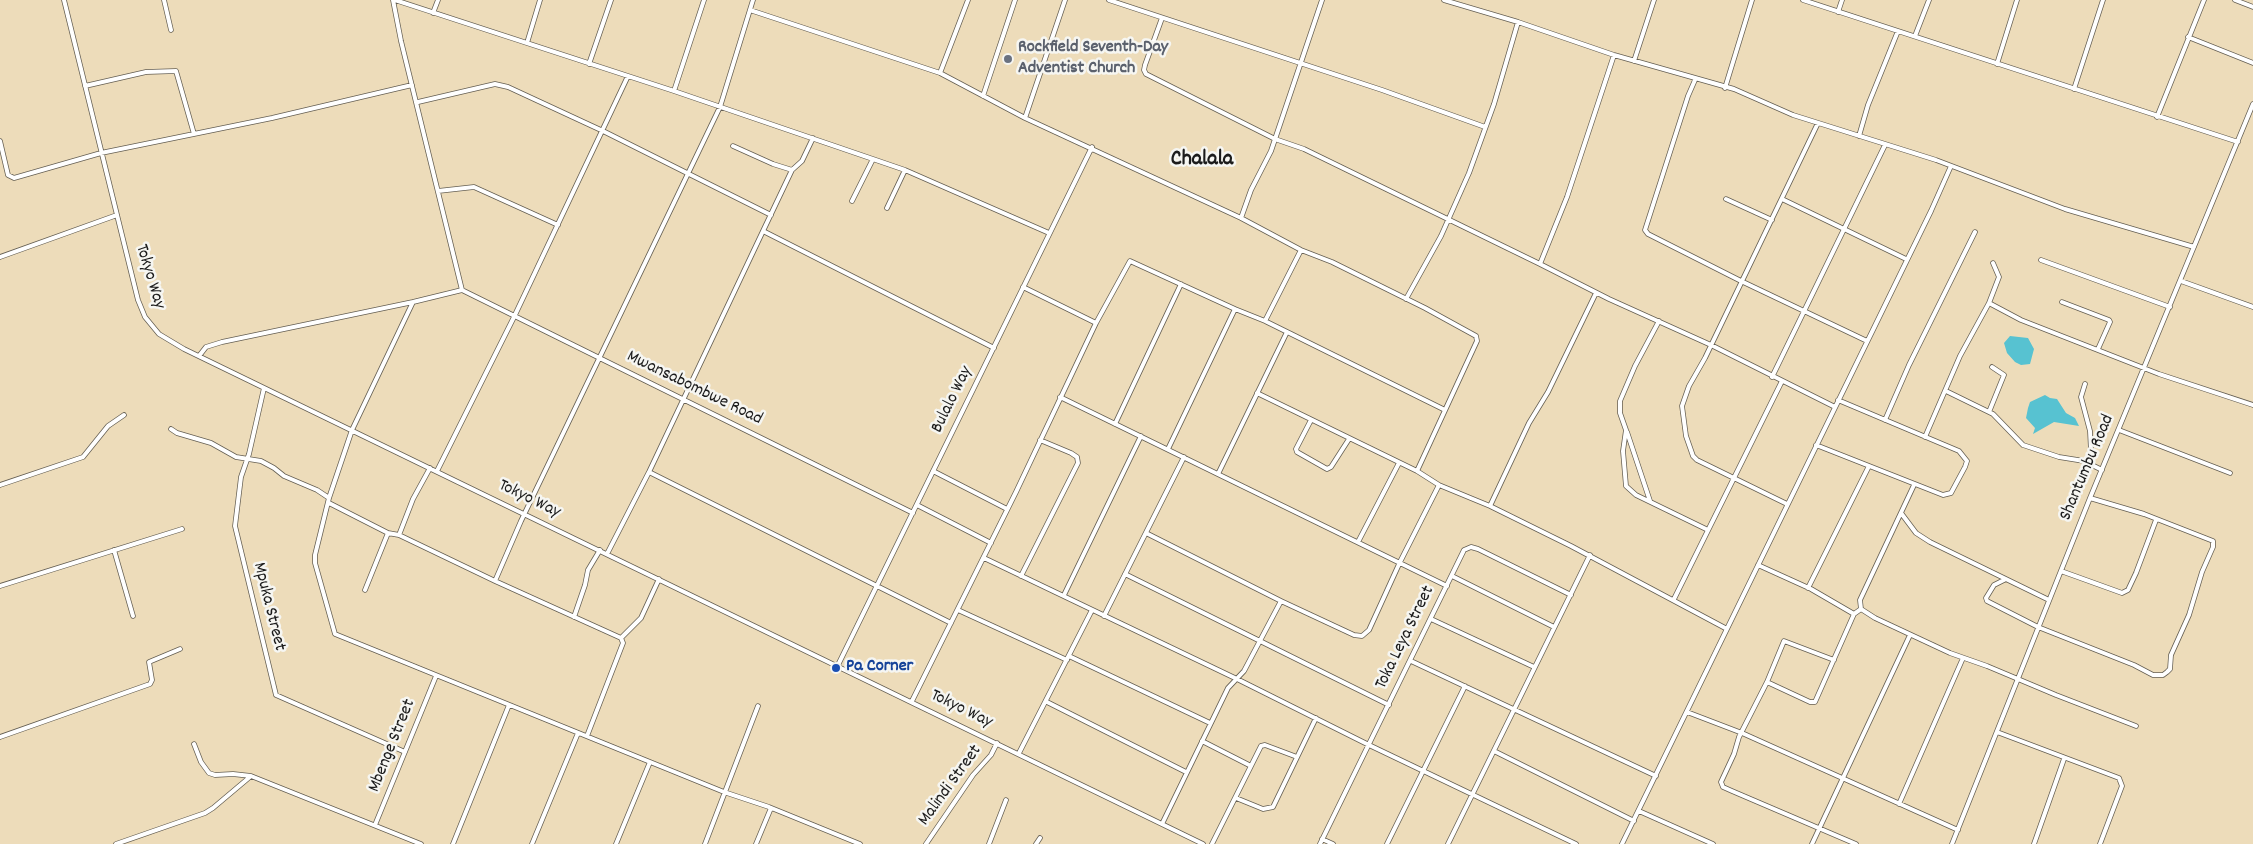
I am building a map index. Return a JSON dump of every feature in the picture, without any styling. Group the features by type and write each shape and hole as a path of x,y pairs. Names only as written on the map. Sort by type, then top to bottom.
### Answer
{"street":[{"name":"Tokyo Way","path":"64,0 138,300 145,317 159,334 264,388 838,665 1203,844"},
{"path":"164,0 171,30"},
{"path":"394,0 674,91 905,170 1049,233"},
{"path":"199,356 206,347 222,342 462,290 418,102 412,84 394,0"},
{"path":"433,13 438,0"},
{"path":"527,43 540,0"},
{"path":"589,64 611,0"},
{"path":"674,91 704,0"},
{"path":"495,582 525,514 720,107 753,0"},
{"path":"940,73 968,0"},
{"path":"983,96 1015,0"},
{"path":"1025,118 1065,0"},
{"path":"1109,0 1382,90 1485,127"},
{"path":"1241,218 1275,138 1322,0"},
{"path":"1444,0 1518,22 1614,55 1734,90 1769,106 1951,166 2065,208 2194,247"},
{"path":"1634,61 1654,0"},
{"path":"1725,88 1752,0"},
{"path":"1803,0 2238,142"},
{"path":"1838,12 1842,0"},
{"path":"1915,36 1930,0"},
{"path":"1997,64 2017,0"},
{"path":"2074,89 2102,0"},
{"path":"2157,117 2204,0"},
{"path":"2235,0 2253,7"},
{"path":"750,10 940,73 1025,118 1092,147 1219,210 1241,218 1300,250 1332,262 1406,299 1477,338 1417,471"},
{"path":"1162,18 1145,65 1144,70 1146,74 1596,292 1711,345 1834,407"},
{"path":"1406,299 1448,220 1469,173 1518,22"},
{"path":"1859,136 1868,105 1898,31"},
{"path":"2188,37 2253,63"},
{"path":"1540,264 1567,197 1614,55"},
{"path":"85,86 146,72 176,70 194,134"},
{"path":"437,471 514,317 628,76"},
{"path":"1695,80 1672,143 1663,178 1652,202 1645,230 1648,234 1741,281 1867,341"},
{"path":"0,141 8,175 14,178 101,152 194,134 412,84"},
{"path":"418,102 498,84 603,131 771,215"},
{"name":"Shantumbu Road","path":"1952,844 2090,498 2253,104"},
{"path":"1787,504 1697,460 1693,456 1686,436 1682,411 1684,397 1818,123"},
{"path":"607,554 649,472 792,170 802,161 813,138"},
{"path":"1772,376 1885,145"},
{"path":"733,146 773,164 792,170"},
{"name":"Bulalo Way","path":"838,665 1092,147"},
{"path":"852,201 873,159"},
{"path":"1622,844 1951,166"},
{"path":"887,208 905,170"},
{"path":"438,191 474,187 558,225"},
{"path":"1726,199 1772,220"},
{"path":"1782,199 1906,259"},
{"path":"0,257 117,215"},
{"path":"763,231 994,348"},
{"path":"1885,420 1909,365 1975,232"},
{"path":"1265,321 1300,250"},
{"path":"2041,260 2170,307"},
{"path":"912,702 984,558 1096,323 1130,261 1265,321 1445,410"},
{"path":"1925,437 1960,356 1989,303 1999,277 1993,263"},
{"path":"2181,281 2253,307"},
{"path":"1115,424 1181,284"},
{"path":"1023,287 1096,323"},
{"name":"Mwansabombwe Road","path":"462,290 913,513"},
{"path":"1490,506 1529,423 1548,392 1596,292"},
{"path":"413,302 352,430 329,500 315,559 335,634 724,792 771,808 860,844"},
{"path":"2062,302 2109,320 2110,322 2098,350"},
{"path":"1989,303 2021,320 2098,350 2253,405"},
{"path":"1168,449 1235,309"},
{"path":"1650,501 1620,413 1620,401 1635,366 1659,321"},
{"path":"1218,474 1287,332"},
{"path":"1989,412 2004,375 1992,367"},
{"path":"1674,599 1782,381"},
{"path":"2086,384 2081,397 2090,431 2091,451 2088,462"},
{"name":"Mpuka Street","path":"264,388 238,489 235,532 276,695 405,752"},
{"path":"1946,391 1989,412 2022,445 2058,457 2088,462 2102,470"},
{"path":"1257,393 1417,471 1439,485 1490,506 1590,555 1727,629"},
{"path":"1060,397 1447,586"},
{"path":"1816,445 1914,486 1938,494 1948,495 1954,488 1967,461 1958,451 1838,400"},
{"path":"0,485 82,457 108,426 124,415"},
{"path":"1311,420 1296,449 1297,452 1326,470 1332,467 1349,438"},
{"path":"1625,427 1623,451 1627,488 1636,495 1708,530"},
{"path":"171,429 177,433 211,443 232,456 261,462 274,468 284,476 317,490 329,500 388,533 399,535 495,582 621,638 624,643 587,736"},
{"path":"2119,430 2230,473"},
{"path":"1064,595 1141,436"},
{"path":"1021,576 1078,463 1077,457 1071,453 1040,440"},
{"path":"1104,616 1184,457"},
{"path":"1358,542 1399,463"},
{"path":"1808,588 1869,466"},
{"path":"399,535 413,500 430,468"},
{"path":"933,471 1007,509"},
{"path":"649,472 951,623"},
{"path":"1146,532 1281,601 1354,635 1362,636 1369,630 1400,562 1439,485"},
{"path":"1861,609 1860,600 1914,486"},
{"path":"2006,579 1994,585 1986,598 1987,601 2038,627 2134,665 2153,675 2163,676 2170,669 2171,655 2189,615 2213,544 2210,540 2090,498"},
{"path":"917,506 991,543"},
{"path":"1901,512 1916,533 1930,542 2050,600"},
{"path":"2061,570 2122,594 2128,590 2156,520"},
{"path":"0,586 182,529"},
{"path":"365,590 388,533"},
{"name":"Toka Leya Street","path":"1320,844 1464,550 1472,547 1571,595"},
{"path":"114,550 133,616"},
{"path":"574,617 588,570 600,550"},
{"path":"1450,843 1590,555"},
{"path":"984,558 1237,679 1566,842 1576,844"},
{"path":"1758,565 1808,588 1854,614"},
{"path":"1125,574 1389,705"},
{"path":"1452,576 1554,627"},
{"path":"621,638 641,618 659,579"},
{"path":"1162,824 1230,685 1244,671 1281,601"},
{"path":"1767,682 1810,702 1815,702 1854,614 1861,609"},
{"path":"1861,609 1910,635 1963,658 2136,726"},
{"path":"958,610 1210,723"},
{"path":"1019,753 1047,702 1092,610"},
{"path":"1431,619 1534,667"},
{"path":"1812,844 1844,780 1910,635"},
{"path":"1834,660 1784,641 1767,682 1739,737 1721,784 1732,792 1856,844"},
{"path":"0,737 150,684 152,680 149,662 180,649"},
{"path":"1899,804 1963,658"},
{"path":"1411,661 1656,776"},
{"name":"Mbenge Street","path":"375,825 436,676"},
{"path":"1387,844 1465,686"},
{"path":"1047,702 1186,772"},
{"path":"453,844 508,705"},
{"path":"705,844 758,706"},
{"path":"1687,712 1742,733 1958,830"},
{"path":"1236,798 1263,809 1271,809 1316,718"},
{"path":"1997,732 2121,780 2122,786 2100,844"},
{"path":"532,844 578,733"},
{"path":"1202,742 1251,766"},
{"name":"Malindi Street","path":"926,844 973,775 991,755 997,743"},
{"path":"194,744 201,762 209,773 215,775 251,776 422,844"},
{"path":"1212,844 1262,745 1297,757"},
{"path":"1494,751 1634,820"},
{"path":"2034,844 2064,759"},
{"path":"616,844 650,762"},
{"path":"116,844 205,813 251,776"},
{"path":"988,844 1006,800"},
{"path":"756,844 771,808"},
{"path":"1639,810 1713,844"},
{"path":"1036,844 1040,838"},
{"path":"1322,839 1333,844"}],"water":[{"path":"2010,336 2028,338 2034,349 2030,364 2021,365 2015,362 2007,353 2004,343"},
{"path":"2045,395 2057,399 2066,413 2075,418 2079,426 2054,422 2033,434 2035,428 2026,418 2028,408 2030,402"}],"place":[{"name":"Rockfield Seventh-Day Adventist Church","path":"1008,59"},
{"name":"Pa Corner","path":"836,668"}],"district":[{"name":"Chalala","path":"1202,161"}]}
